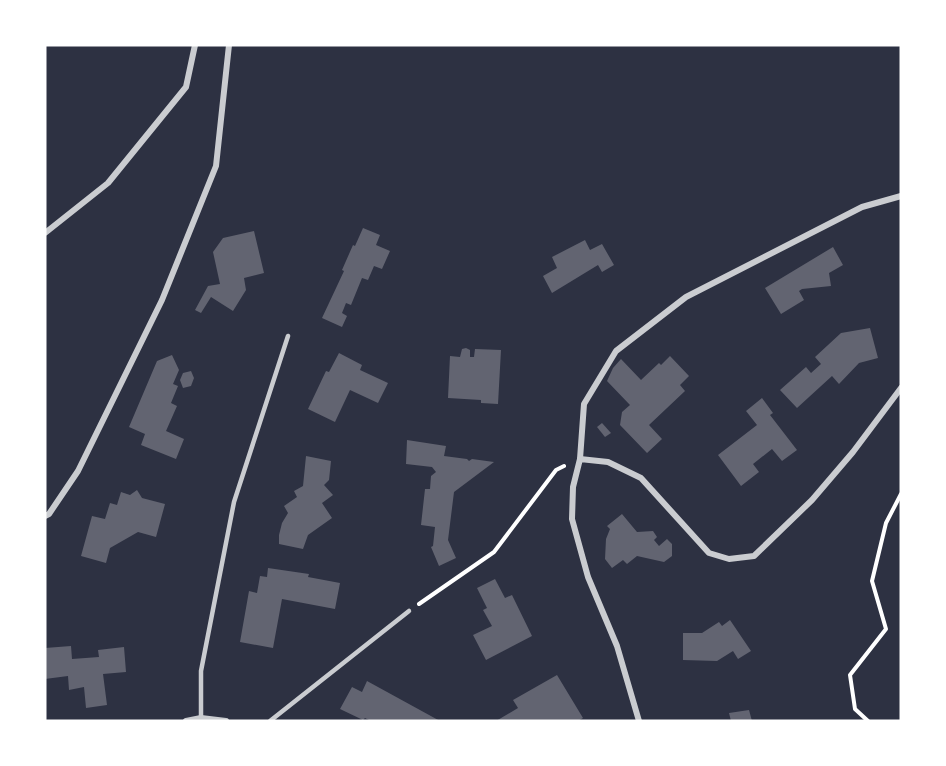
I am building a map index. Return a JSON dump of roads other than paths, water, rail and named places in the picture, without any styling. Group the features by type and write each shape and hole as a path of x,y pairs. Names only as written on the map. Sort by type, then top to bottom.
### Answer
{"street":[{"path":"45,232 108,183 186,87 195,45"},
{"path":"45,516 49,514 78,471 162,300 216,166 229,45"},
{"path":"639,721 617,646 588,577 572,519 573,487 580,459 585,404 616,351 686,297 862,207 901,196"},
{"path":"580,459 608,462 641,478 709,553 729,559 754,556 812,500 853,452 901,388"},
{"path":"186,721 201,718 226,721"}],"lane":[{"path":"201,718 201,671 234,502 288,336"},
{"path":"270,721 409,611"}]}
